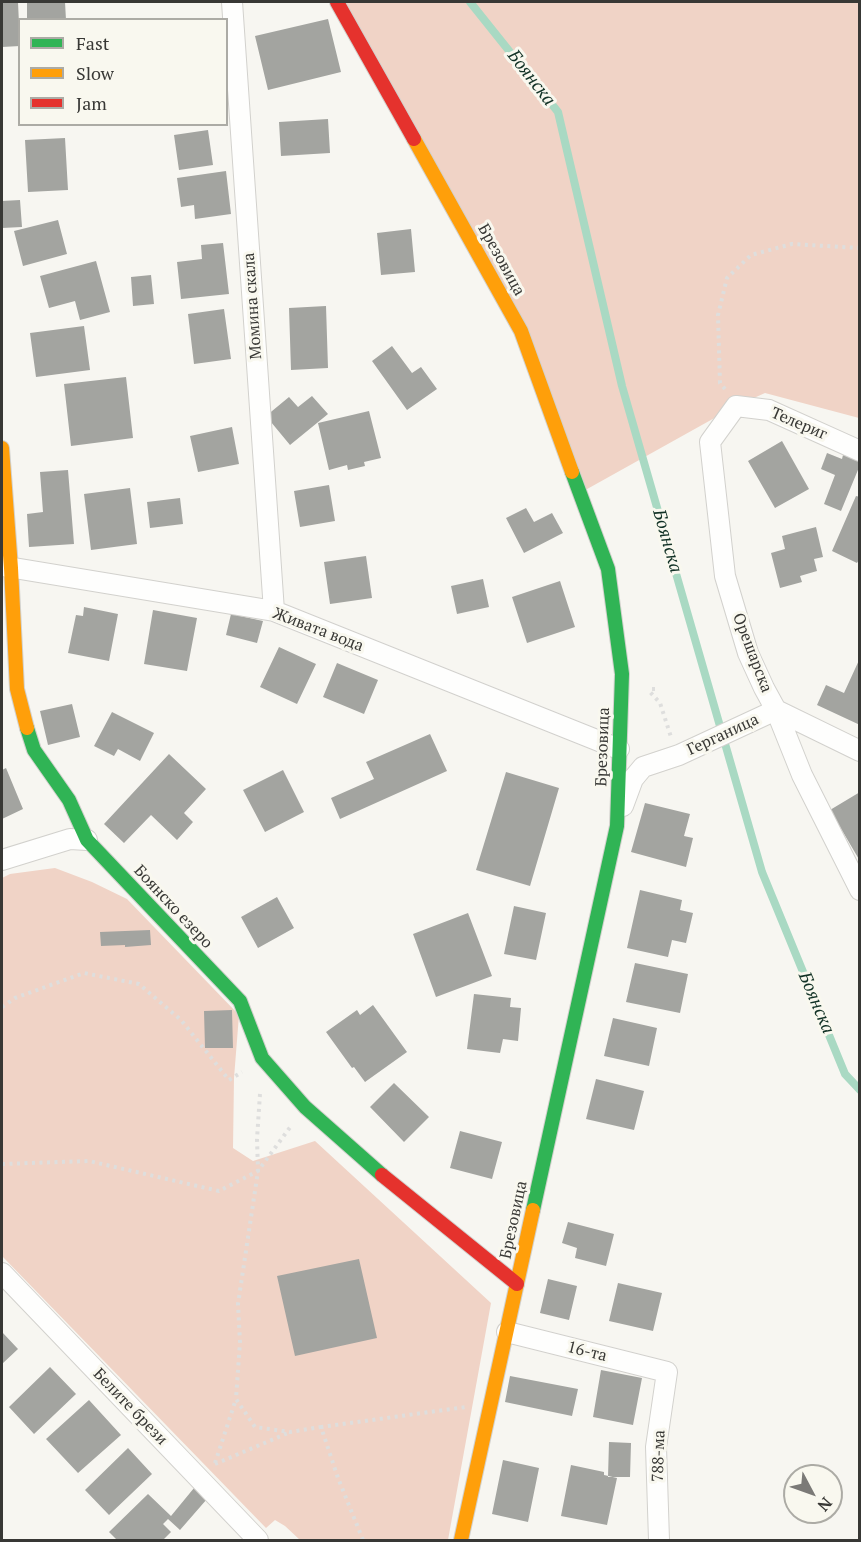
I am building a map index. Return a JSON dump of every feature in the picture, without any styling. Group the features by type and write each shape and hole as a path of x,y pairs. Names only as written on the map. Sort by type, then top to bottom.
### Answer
{"street":[{"name":"Момина скала","path":"232,2 274,611"},
{"name":"Брезовица","path":"337,2 521,331 608,569 622,674 617,826 461,1540"},
{"name":"Телериг","path":"736,406 769,410 860,451"},
{"name":"Орешарска","path":"736,406 710,442 725,576 748,653 776,710 802,775 860,890"},
{"name":"Боянско езеро","path":"2,448 6,567 17,689 24,721 34,750 69,800 87,840 240,1001 262,1058 305,1107 398,1189 517,1284"},
{"name":"Живата вода","path":"6,567 274,611 619,749"},
{"name":"Герганица","path":"617,826 626,794 643,767 678,755 776,710 860,751"},
{"path":"2,860 70,839 87,840"},
{"name":"Белите брези","path":"2,1273 258,1540"},
{"name":"16-та","path":"507,1332 667,1372"},
{"name":"788-ма","path":"659,1540 656,1448 667,1372"}],"path":[{"path":"736,406 720,383 718,315 727,278 751,255 792,244 860,248"},
{"path":"655,689 650,692 660,703 678,755"},
{"path":"2,1007 15,998 84,973 139,984 181,1020 229,1080 262,1058"},
{"path":"262,1058 257,1139 258,1171 238,1304 240,1342 236,1399 214,1464 290,1432 467,1407"},
{"path":"2,1164 89,1161 219,1191 258,1171 305,1107"},
{"path":"236,1399 255,1427 290,1432"},
{"path":"321,1427 338,1478 363,1540"}],"shaded area":[{"path":"337,2 859,2 859,418 765,393 736,406 580,493 521,331"},
{"path":"55,868 127,899 239,1015 234,1078 233,1148 253,1161 315,1141 491,1303 448,1540 300,1540 275,1520 266,1528 2,1256 2,878 10,874"}],"building":[{"path":"2,2 18,2 18,46 2,47"},
{"path":"27,2 65,2 66,18 27,18"},
{"path":"328,19 341,72 268,90 255,36"},
{"path":"328,119 330,153 281,156 279,122"},
{"path":"208,130 213,165 179,170 174,135"},
{"path":"65,138 68,190 28,192 25,140"},
{"path":"226,171 231,214 195,219 194,205 181,207 177,178"},
{"path":"20,200 22,227 2,228 2,201"},
{"path":"58,220 67,254 23,266 14,231"},
{"path":"411,229 415,272 381,275 377,233"},
{"path":"223,243 229,294 181,299 177,262 202,259 201,245"},
{"path":"96,261 110,312 80,320 75,301 49,308 40,276"},
{"path":"151,275 154,304 133,306 131,277"},
{"path":"326,306 328,368 291,370 289,308"},
{"path":"224,309 231,359 194,364 188,314"},
{"path":"84,326 90,370 36,377 30,333"},
{"path":"392,346 412,373 421,367 437,389 407,410 372,361"},
{"path":"126,377 133,438 71,446 64,384"},
{"path":"312,396 328,414 290,445 266,416 289,397 298,407"},
{"path":"369,411 381,458 364,462 365,466 348,470 347,465 329,470 318,423"},
{"path":"232,427 239,464 198,472 190,436"},
{"path":"782,441 809,489 775,508 748,461"},
{"path":"827,453 842,459 843,455 860,461 841,511 824,504 835,475 821,469"},
{"path":"68,470 74,544 29,547 27,514 43,512 40,472"},
{"path":"329,485 335,521 300,527 294,491"},
{"path":"130,488 137,544 91,550 84,494"},
{"path":"856,496 860,497 860,558 857,563 832,551"},
{"path":"180,498 183,524 150,528 147,502"},
{"path":"526,508 534,522 552,513 563,533 524,553 506,518"},
{"path":"816,527 823,557 814,559 817,571 800,576 802,582 780,588 771,553 785,549 782,536"},
{"path":"366,556 372,598 330,604 324,562"},
{"path":"483,579 489,607 457,614 451,586"},
{"path":"560,581 575,627 527,643 512,597"},
{"path":"84,607 118,614 109,661 68,653 76,615 83,616"},
{"path":"153,610 197,618 187,671 144,664"},
{"path":"231,614 263,621 257,643 226,635"},
{"path":"279,647 316,664 297,704 260,687"},
{"path":"860,658 860,725 817,705 826,685 844,693"},
{"path":"337,663 378,680 364,714 323,697"},
{"path":"72,704 80,737 48,745 40,711"},
{"path":"112,712 154,733 140,761 118,749 114,756 94,746"},
{"path":"430,734 447,771 340,819 331,798 374,779 366,762"},
{"path":"169,754 206,789 184,813 193,822 177,840 151,815 124,843 104,824"},
{"path":"6,768 23,809 2,819 2,770"},
{"path":"283,770 304,812 265,832 243,790"},
{"path":"506,772 559,788 530,886 476,870"},
{"path":"860,792 860,861 830,810"},
{"path":"645,803 690,814 684,836 693,838 686,867 631,852"},
{"path":"640,890 682,900 680,910 693,913 686,943 672,940 668,957 627,948"},
{"path":"277,897 294,928 258,948 241,917"},
{"path":"514,906 546,913 536,960 504,954"},
{"path":"468,913 492,976 436,997 413,934"},
{"path":"150,930 151,945 101,946 100,932"},
{"path":"635,963 688,974 680,1013 626,1002"},
{"path":"474,994 511,998 510,1007 521,1008 518,1041 503,1039 500,1053 467,1049"},
{"path":"373,1005 407,1052 365,1082 326,1032 357,1010 360,1015"},
{"path":"232,1010 233,1048 205,1048 204,1011"},
{"path":"613,1018 657,1028 649,1066 604,1056"},
{"path":"596,1079 644,1091 634,1130 586,1119"},
{"path":"394,1083 429,1117 404,1142 370,1107"},
{"path":"460,1131 502,1142 492,1179 450,1168"},
{"path":"568,1222 614,1234 606,1266 575,1258 577,1248 562,1243"},
{"path":"359,1259 377,1338 295,1356 277,1276"},
{"path":"548,1279 577,1286 569,1320 540,1313"},
{"path":"618,1283 662,1293 653,1331 609,1321"},
{"path":"2,1332 18,1349 2,1364"},
{"path":"50,1367 76,1394 34,1434 9,1407"},
{"path":"601,1370 642,1378 633,1425 593,1417"},
{"path":"510,1376 578,1389 572,1416 505,1402"},
{"path":"89,1400 121,1435 78,1473 46,1439"},
{"path":"609,1442 631,1443 630,1477 608,1477"},
{"path":"128,1448 152,1474 109,1515 85,1490"},
{"path":"503,1460 539,1468 528,1522 492,1514"},
{"path":"571,1465 604,1472 604,1475 617,1478 607,1525 561,1516"},
{"path":"194,1488 207,1499 180,1530 168,1519 163,1524 171,1532 163,1540 117,1540 109,1532 148,1494 171,1516"}],"waterway":[{"name":"Боянска","path":"470,2 558,112 622,386 762,872 845,1074 860,1090"}],"traffic: fast":[{"path":"533,1210 617,826 622,674 608,569 572,472"},
{"path":"27,728 34,750 69,800 87,840 240,1001 262,1058 305,1107 382,1175"}],"traffic: slow":[{"path":"414,139 521,331 572,472"},
{"path":"2,448 17,689 27,728"},
{"path":"461,1540 533,1210"}],"traffic: jam":[{"path":"337,2 414,139"},
{"path":"382,1175 517,1284"}]}
